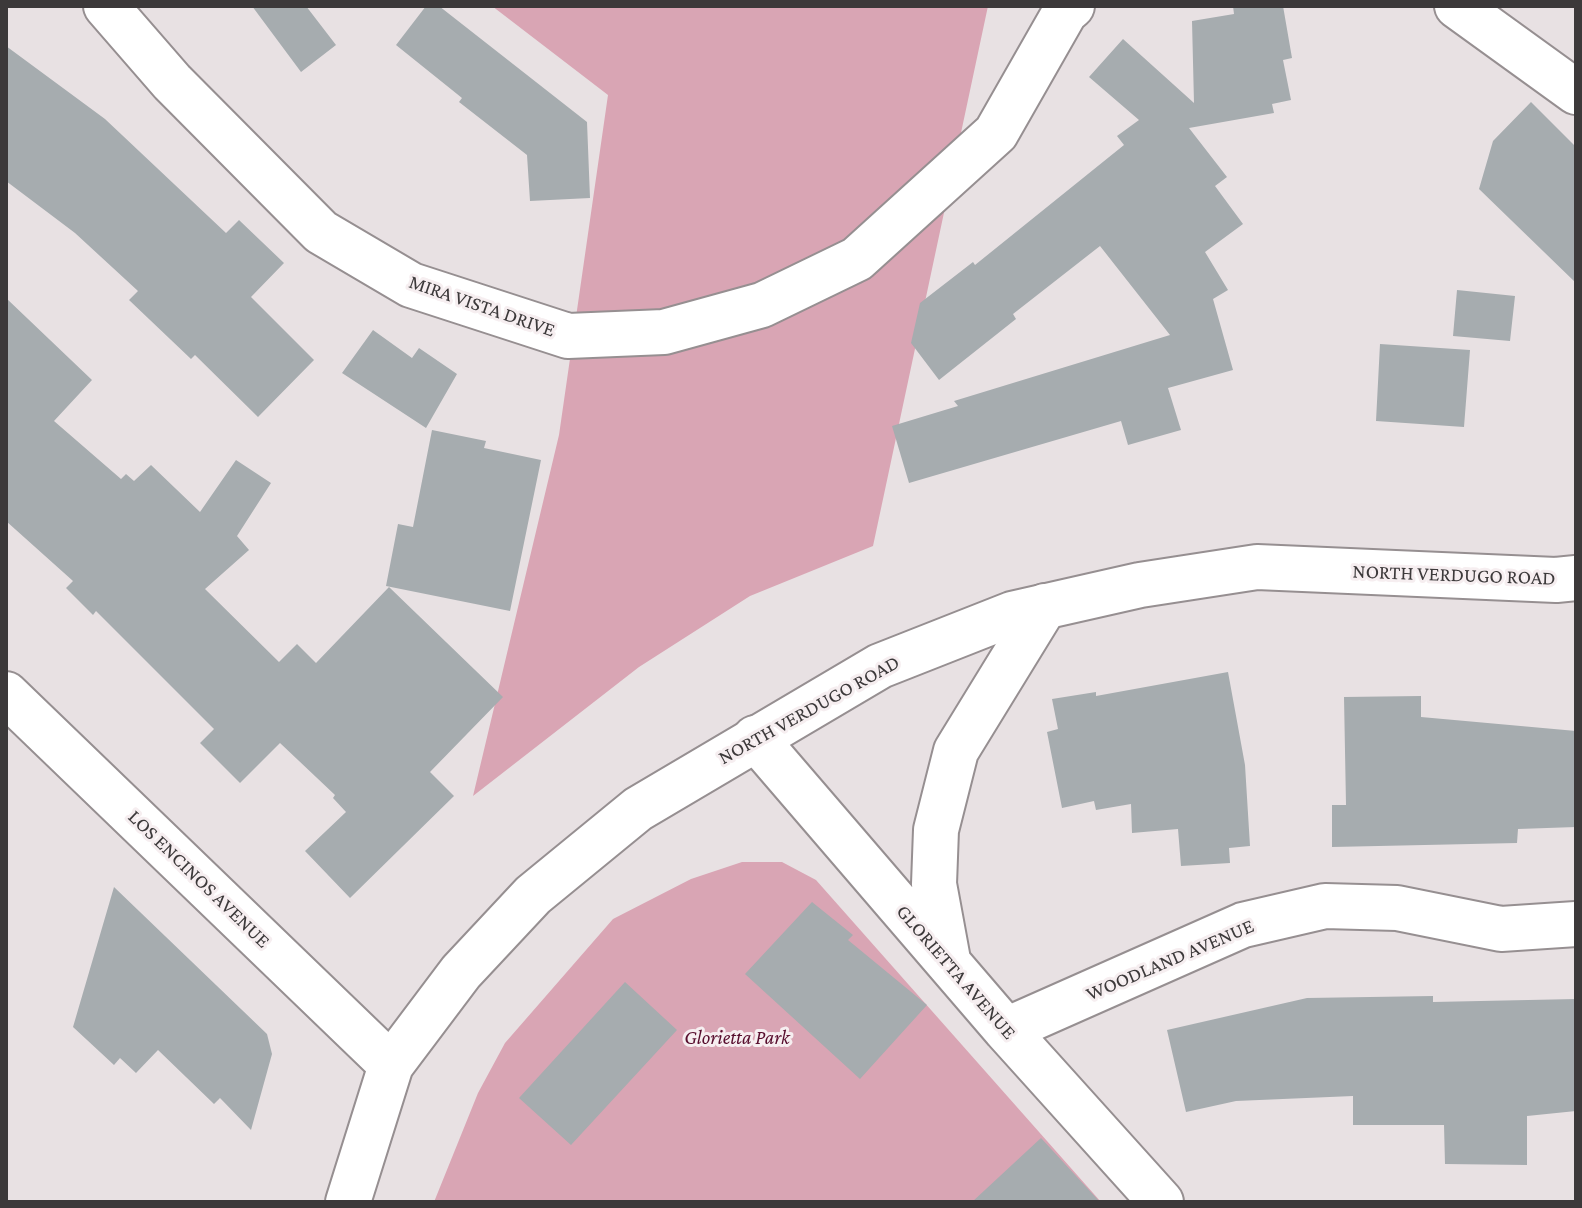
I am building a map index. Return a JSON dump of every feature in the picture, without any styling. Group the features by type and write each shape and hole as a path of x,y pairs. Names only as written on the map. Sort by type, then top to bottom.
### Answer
{"street":[{"name":"MIRA VISTA DRIVE","path":"106,6 172,82 321,232 411,285 568,336 664,332 762,305 857,259 996,133 1065,12 1072,6"},
{"path":"1457,6 1576,92"},
{"name":"NORTH VERDUGO ROAD","path":"348,1202 391,1065 461,972 533,895 638,809 880,666 1012,614 1140,585 1257,567 1556,580 1576,578"},
{"path":"948,960 934,884 936,830 956,751 1045,606"},
{"name":"LOS ENCINOS AVENUE","path":"6,694 391,1065"},
{"name":"GLORIETTA AVENUE","path":"755,738 1006,1030 1161,1202"},
{"name":"WOODLAND AVENUE","path":"1006,1030 1243,925 1325,906 1397,908 1501,929 1576,924"}],"green space":[{"path":"492,6 988,6 873,546 750,596 639,667 473,796 559,435 608,95"},
{"name":"Glorietta Park","path":"742,862 782,862 816,880 1101,1202 434,1202 478,1093 505,1043 613,919 691,879"}],"building":[{"path":"252,6 306,6 336,45 301,72"},
{"path":"426,6 439,6 587,122 590,198 530,201 527,155 459,102 462,98 396,45"},
{"path":"1233,6 1283,6 1292,58 1283,60 1291,100 1272,104 1274,113 1189,128 1227,177 1215,186 1243,224 1205,252 1228,290 1213,299 1233,370 1168,388 1181,430 1128,445 1121,421 909,483 892,426 958,406 954,401 1170,335 1100,246 1013,314 1016,319 939,380 911,343 920,303 973,262 975,265 1124,145 1117,136 1139,120 1089,77 1123,39 1194,103 1192,21 1234,14"},
{"path":"6,46 105,119 226,233 239,220 284,263 251,297 314,360 258,417 195,355 191,359 129,300 138,291 75,233 6,181"},
{"path":"1531,102 1576,147 1576,283 1479,189 1493,141"},
{"path":"1457,290 1515,296 1510,341 1453,336"},
{"path":"6,298 92,380 54,421 121,479 126,474 134,481 151,465 200,512 236,460 271,483 237,536 249,550 205,589 279,662 297,644 316,663 389,587 503,697 430,772 454,796 350,898 305,851 346,812 333,798 335,795 280,743 240,783 200,743 214,729 96,611 93,615 66,588 73,581 6,521"},
{"path":"373,330 412,358 419,348 457,374 426,428 342,373"},
{"path":"1380,344 1470,350 1464,427 1376,421"},
{"path":"432,430 486,441 484,448 541,460 510,611 386,586 398,524 413,527"},
{"path":"1228,672 1245,765 1250,846 1229,848 1230,863 1181,866 1178,829 1132,833 1131,804 1096,810 1094,801 1062,808 1047,732 1058,729 1052,699 1096,692 1096,696"},
{"path":"1421,696 1421,717 1576,731 1576,827 1518,829 1517,843 1332,847 1332,805 1346,805 1344,697"},
{"path":"114,887 267,1034 272,1054 251,1130 220,1098 214,1104 158,1050 136,1073 120,1058 114,1065 73,1027"},
{"path":"812,902 853,935 848,940 927,1005 860,1079 745,974"},
{"path":"625,982 677,1030 571,1145 519,1098"},
{"path":"1433,996 1433,1002 1576,999 1576,1111 1527,1116 1527,1165 1445,1164 1444,1125 1353,1125 1353,1096 1236,1101 1186,1112 1167,1030 1307,998"},
{"path":"1041,1138 1100,1202 972,1202"}]}
